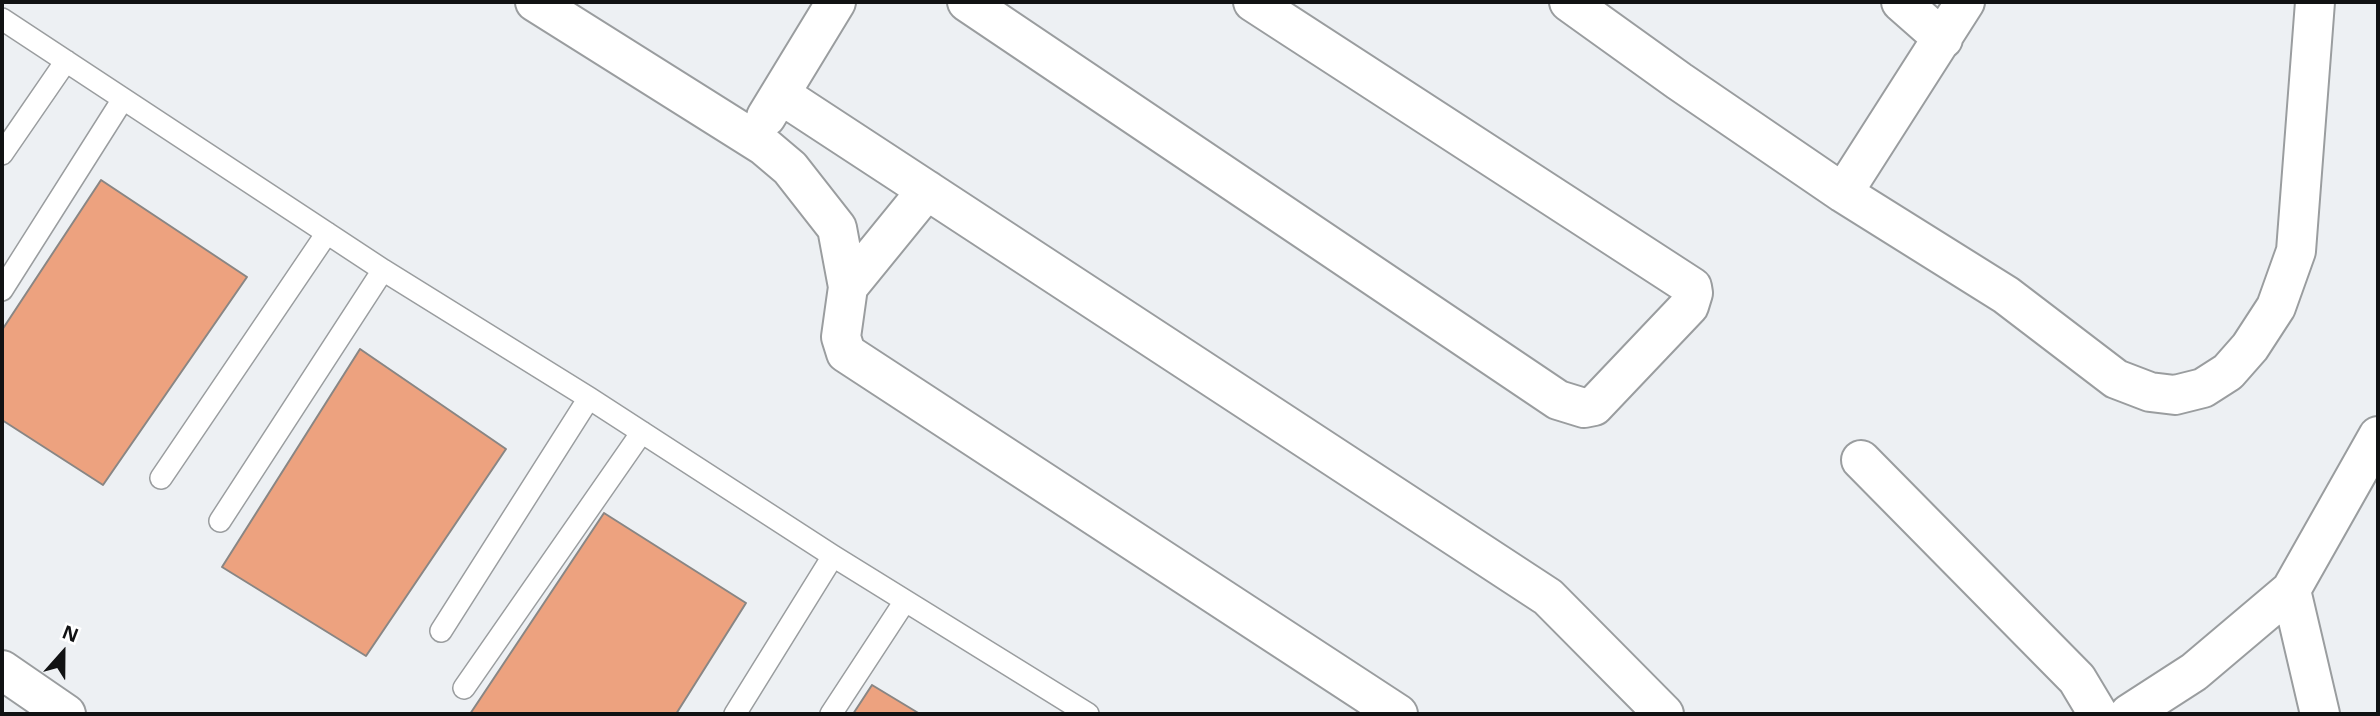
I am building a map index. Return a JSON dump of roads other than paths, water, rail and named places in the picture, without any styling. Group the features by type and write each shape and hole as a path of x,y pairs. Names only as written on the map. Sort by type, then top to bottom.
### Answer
{"street":[{"path":"535,2 752,139 790,168 836,228 848,287 841,337 846,353 1398,714"},
{"path":"752,139 836,2"},
{"path":"967,2 1558,400 1584,408 1594,406 1689,306 1692,287 1254,2"},
{"path":"1569,2 1843,193 2006,295 2116,379 2150,392 2175,395 2203,388 2228,372 2250,347 2276,307 2296,251 2315,2"},
{"path":"1900,2 1943,39"},
{"path":"1843,193 1965,2"},
{"path":"780,94 1548,597 1664,714"},
{"path":"848,287 927,190"},
{"path":"2129,714 2194,673 2291,590 2378,436"},
{"path":"1861,460 2077,679 2098,714"},
{"path":"2291,590 2320,714"},
{"path":"2,670 66,714"}],"lane":[{"path":"2,19 383,270 589,398 833,556 1088,714"},
{"path":"2,154 66,61"},
{"path":"2,290 123,99"},
{"path":"161,478 327,233"},
{"path":"220,521 383,270"},
{"path":"441,631 589,398"},
{"path":"464,688 642,432"},
{"path":"736,714 833,556"},
{"path":"831,714 905,601"}]}
